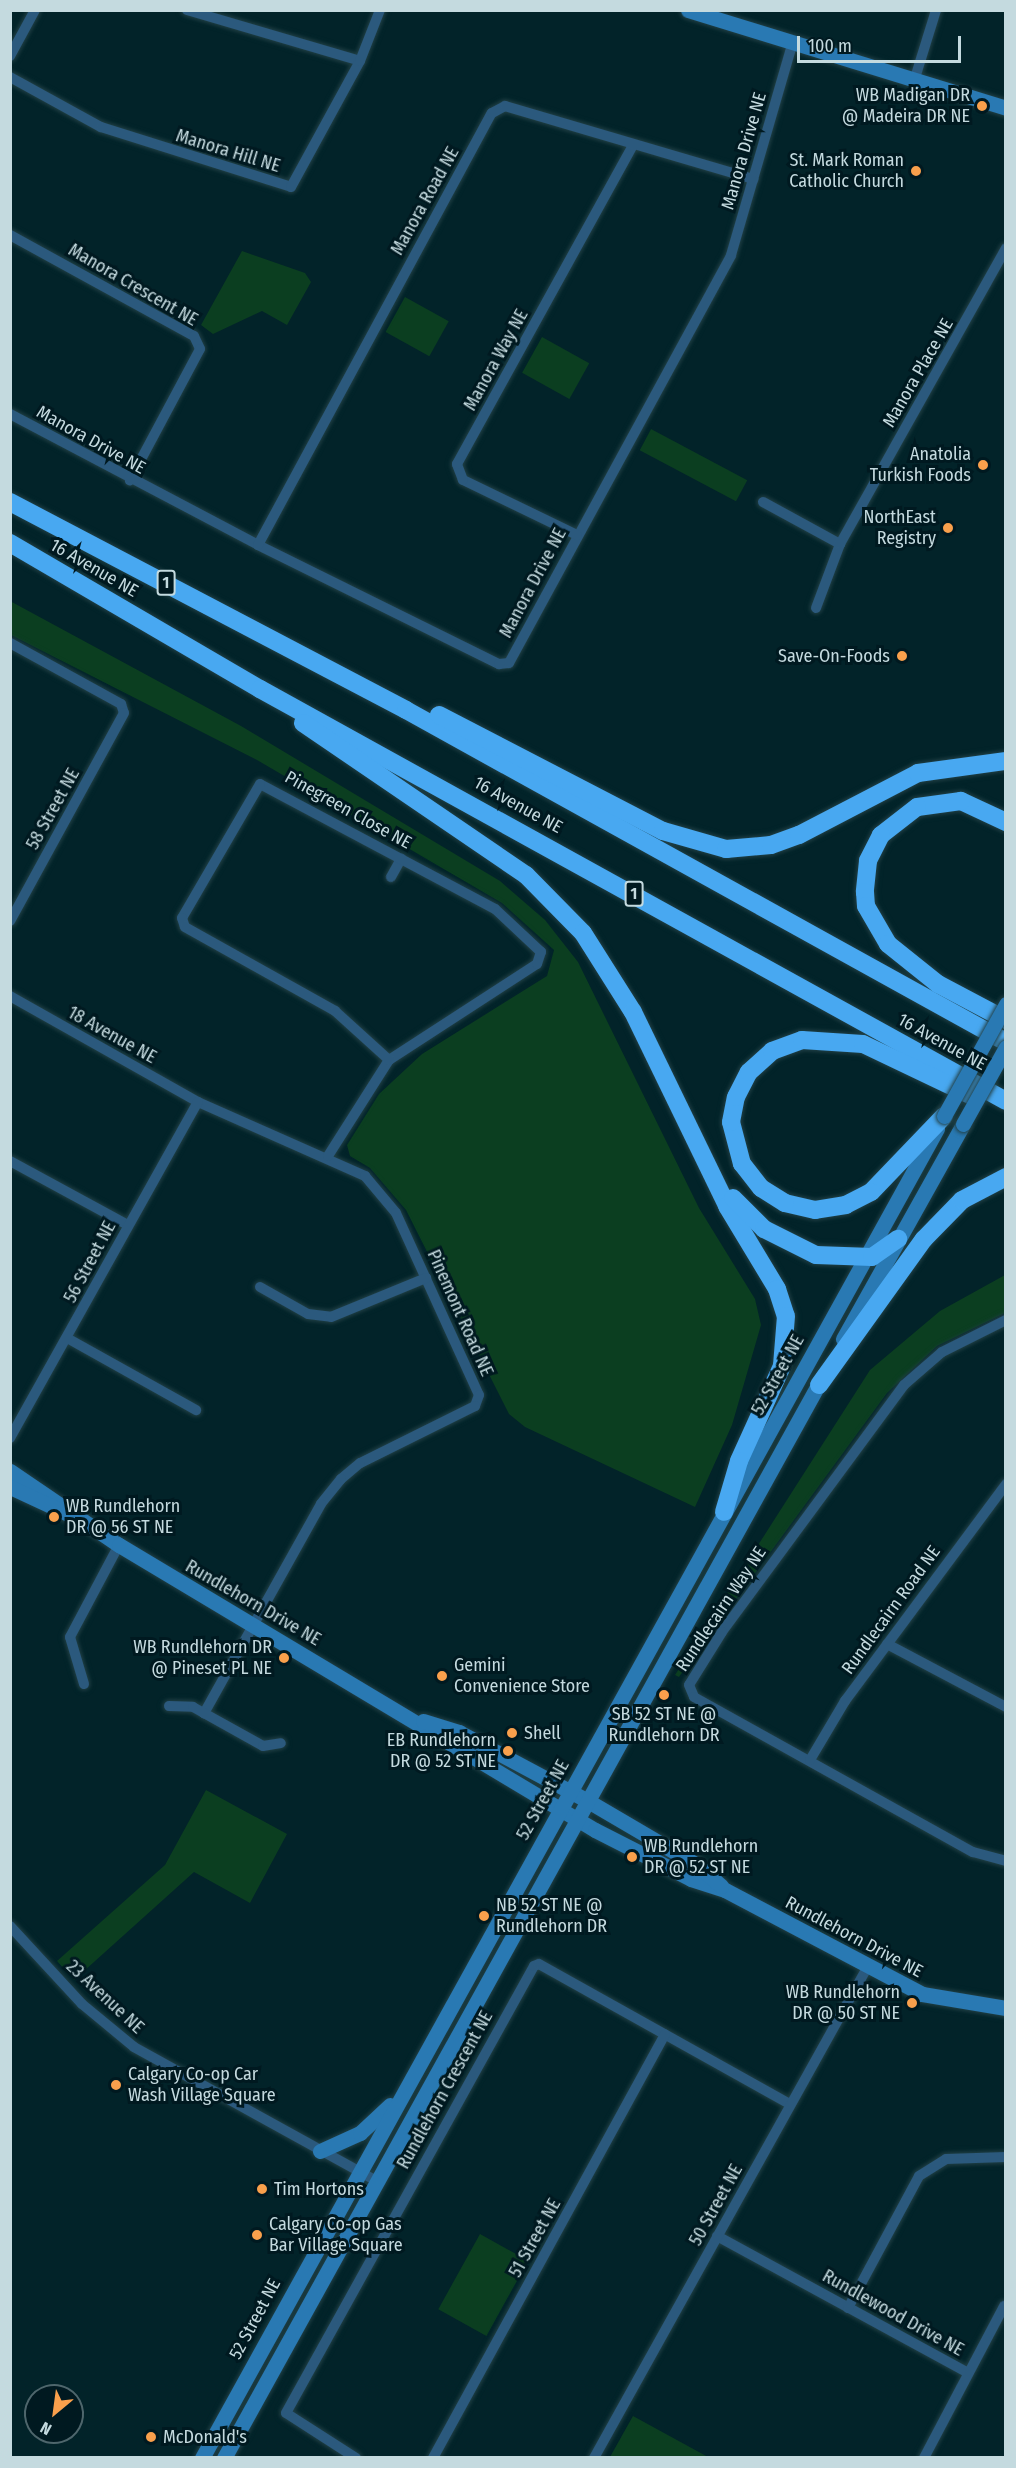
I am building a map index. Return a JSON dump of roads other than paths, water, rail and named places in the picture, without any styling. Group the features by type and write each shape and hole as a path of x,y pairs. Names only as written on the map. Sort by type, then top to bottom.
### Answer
{"highway":[{"name":"16 Avenue NE","path":"10,502 322,664 1005,1042"},
{"name":"16 Avenue NE","path":"10,543 260,689 1005,1101"},
{"path":"322,664 376,682 663,831 709,847 778,842 904,777 966,764 1005,760"},
{"path":"260,689 489,845 556,902 625,998 711,1171 777,1289 787,1332 782,1366 739,1461 724,1512"},
{"path":"966,764 1005,769"},
{"path":"1005,822 961,801 917,807 881,835 868,861 864,892 866,906 888,944 938,984 1005,1020"},
{"path":"944,1116 871,1192 846,1205 815,1210 785,1203 756,1182 737,1152 731,1122 742,1082 760,1060 786,1044 830,1038 878,1050 1005,1112"},
{"path":"711,1171 750,1217 792,1246 831,1258 867,1256 898,1239"},
{"path":"819,1385 924,1239 962,1200 1005,1177"}],"main road":[{"path":"688,10 915,78 1005,108"},
{"name":"52 Street NE","path":"202,2457 1005,1004"},
{"path":"225,2457 1005,1047"},
{"name":"Rundlehorn Drive NE","path":"10,1470 71,1515 253,1628 418,1719 459,1732 588,1801 698,1865 725,1890"},
{"name":"Rundlehorn Drive NE","path":"10,1487 71,1515"},
{"name":"Rundlehorn Drive NE","path":"418,1719 449,1746 578,1821 691,1879 725,1890 867,1968 922,1994 1005,2008"},
{"path":"320,2151 360,2133 401,2095"}],"street":[{"path":"10,56 35,10"},
{"path":"187,10 360,61"},
{"name":"Manora Hill NE","path":"10,77 101,127 291,187 360,61 381,10"},
{"path":"915,78 936,10"},
{"name":"Manora Drive NE","path":"10,414 130,480 258,545 499,664 509,663 731,255 792,42"},
{"name":"Manora Road NE","path":"258,545 492,114 505,106 753,179"},
{"name":"Manora Way NE","path":"577,535 463,480 457,465 633,145"},
{"name":"Manora Crescent NE","path":"10,235 194,336 200,349 130,480"},
{"name":"Manora Place NE","path":"816,608 840,544 1005,248"},
{"path":"763,502 840,544"},
{"name":"58 Street NE","path":"10,643 121,704 124,713 10,921"},
{"name":"Pinegreen Close NE","path":"328,1156 389,1060 537,964 541,952 512,920 260,784 182,918 185,927 335,1011 389,1060"},
{"path":"391,877 401,859"},
{"name":"18 Avenue NE","path":"10,996 198,1102"},
{"name":"Pinemont Road NE","path":"198,1102 328,1156 383,1193 426,1278 479,1395 475,1406 360,1463 341,1479 321,1504 204,1713"},
{"name":"56 Street NE","path":"10,1438 198,1102"},
{"path":"10,1161 128,1226"},
{"path":"260,1287 308,1314 330,1317 426,1278"},
{"name":"Rundlecairn Way NE","path":"1005,1320 942,1352 904,1385 722,1632 688,1685 694,1697 973,1852 1005,1861"},
{"path":"67,1338 196,1410"},
{"name":"Rundlecairn Road NE","path":"810,1760 887,1644 1005,1484"},
{"path":"84,1684 70,1637 119,1545"},
{"path":"887,1644 1005,1707"},
{"path":"169,1706 204,1713 263,1746 281,1743"},
{"name":"23 Avenue NE","path":"10,1926 82,2004 134,2048 377,2181"},
{"name":"Rundlehorn Crescent NE","path":"356,2457 286,2413 534,1966 539,1964 790,2104"},
{"name":"50 Street NE","path":"594,2457 867,1968"},
{"name":"51 Street NE","path":"433,2457 665,2034"},
{"path":"848,2308 919,2176 946,2159 1005,2157"},
{"name":"Rundlewood Drive NE","path":"717,2236 968,2373 924,2457"},
{"path":"968,2373 1004,2306"}],"place":[{"name":"WB Madigan DR @ Madeira DR NE","path":"982,106"},
{"name":"St. Mark Roman Catholic Church","path":"916,171"},
{"name":"Anatolia Turkish Foods","path":"983,465"},
{"name":"NorthEast Registry","path":"948,528"},
{"name":"Save-On-Foods","path":"902,656"},
{"name":"WB Rundlehorn DR @ 56 ST NE","path":"54,1517"},
{"name":"WB Rundlehorn DR @ Pineset PL NE","path":"284,1658"},
{"name":"Gemini Convenience Store","path":"442,1676"},
{"name":"SB 52 ST NE @ Rundlehorn DR","path":"664,1695"},
{"name":"Shell","path":"512,1733"},
{"name":"EB Rundlehorn DR @ 52 ST NE","path":"508,1751"},
{"name":"WB Rundlehorn DR @ 52 ST NE","path":"632,1857"},
{"name":"NB 52 ST NE @ Rundlehorn DR","path":"484,1916"},
{"name":"WB Rundlehorn DR @ 50 ST NE","path":"912,2003"},
{"name":"Calgary Co-op Car Wash Village Square","path":"116,2085"},
{"name":"Tim Hortons","path":"262,2189"},
{"name":"Calgary Co-op Gas Bar Village Square","path":"257,2235"},
{"name":"McDonald's","path":"151,2437"}]}
